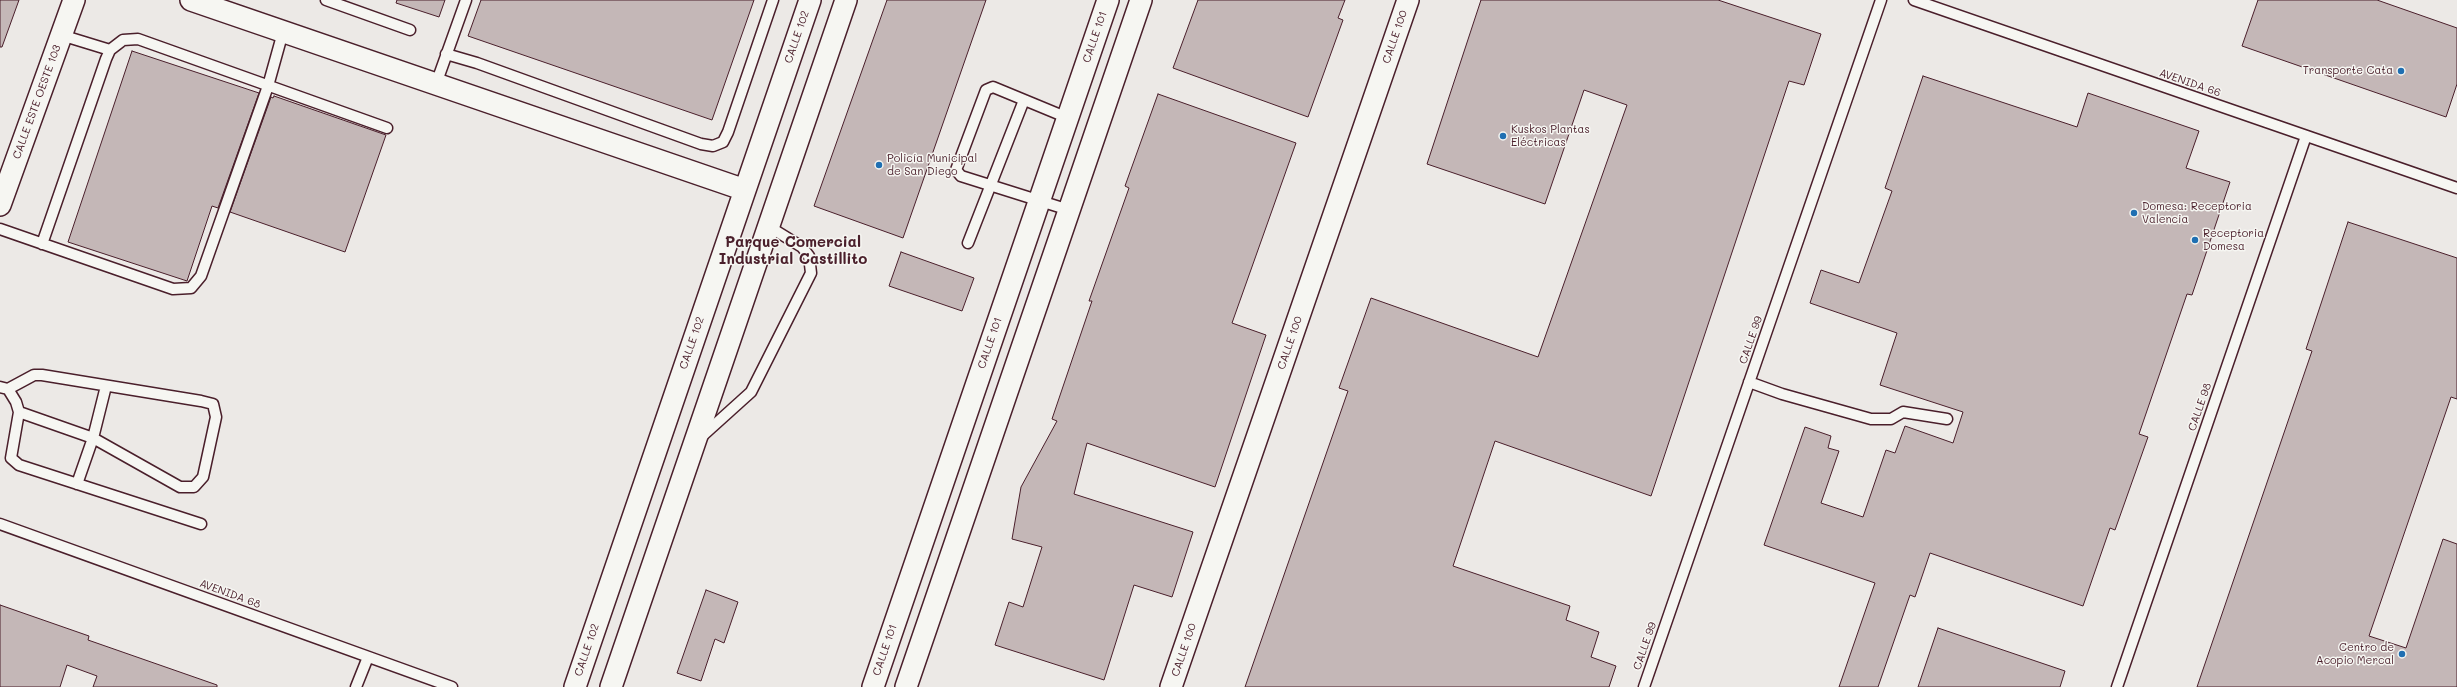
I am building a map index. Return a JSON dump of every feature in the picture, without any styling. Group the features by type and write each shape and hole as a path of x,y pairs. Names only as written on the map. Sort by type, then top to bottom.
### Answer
{"street":[{"name":"CALLE ESTE OESTE 103","path":"0,205 74,0"},
{"path":"191,0 745,190"},
{"name":"CALLE 102","path":"575,687 810,0"},
{"path":"611,687 846,0"},
{"name":"CALLE 101","path":"873,687 1108,0"},
{"path":"906,687 1141,0"},
{"name":"CALLE 100","path":"1171,687 1408,0"}],"lane":[{"path":"326,0 410,30"},
{"path":"436,84 466,0"},
{"path":"446,54 477,63 701,144 713,146 723,142 728,132 773,0"},
{"name":"CALLE 99","path":"1644,687 1881,0"},
{"name":"AVENIDA 66","path":"1914,0 2457,188"},
{"path":"0,229 173,289 191,288 202,276 268,86 283,32"},
{"path":"62,35 110,50"},
{"path":"42,244 110,50 123,40 138,39 387,128"},
{"path":"1068,118 993,87 986,90 956,170 961,176 1069,210"},
{"path":"968,242 1024,100"},
{"name":"CALLE 98","path":"2117,687 2306,136"},
{"path":"694,444 751,392 811,273 809,256 802,247 768,226"},
{"path":"19,412 93,438 180,487 194,487 203,477 216,417 213,404 34,375 4,388 16,402 19,412 11,458 19,465 201,524"},
{"path":"1749,382 1871,419 1891,419 1903,412 1947,419"},
{"path":"77,484 93,438 106,386"},
{"name":"AVENIDA 68","path":"0,524 452,687"},
{"path":"356,687 368,657"}],"building":[{"path":"0,0 19,0 2,47 0,47"},
{"path":"397,0 445,0 439,17 396,3"},
{"path":"481,0 754,0 712,120 468,36"},
{"path":"887,0 986,0 903,238 814,206"},
{"path":"1198,0 1345,0 1338,18 1343,20 1308,117 1173,68"},
{"path":"1481,0 1718,0 1821,34 1804,85 1789,81 1651,496 1495,441 1453,566 1570,606 1566,620 1599,632 1591,657 1616,666 1609,687 1245,687 1348,391 1339,388 1371,298 1538,357 1627,105 1584,90 1545,204 1427,164"},
{"path":"2258,0 2377,0 2457,28 2457,84 2446,117 2242,46"},
{"path":"132,51 259,93 218,208 212,206 187,281 68,242"},
{"path":"1923,76 2077,127 2088,93 2199,131 2186,168 2230,182 2192,295 2187,294 2139,434 2148,437 2115,530 2110,528 2083,606 1930,553 1915,597 1910,595 1878,687 1839,687 1875,583 1764,545 1805,427 1831,436 1828,448 1839,451 1821,503 1863,517 1886,450 1895,453 1905,426 1953,443 1963,412 1880,385 1897,333 1810,303 1821,270 1859,283 1892,191 1885,188"},
{"path":"1158,94 1296,143 1232,323 1266,335 1215,487 1087,443 1074,494 1193,532 1172,597 1134,585 1104,680 995,645 1009,602 1023,607 1042,547 1012,539 1021,487 1057,421 1052,419 1092,301 1089,301 1129,188 1125,186"},
{"path":"274,96 386,135 345,252 230,212 271,97 273,98"},
{"path":"2348,222 2457,258 2457,399 2451,397 2369,636 2406,648 2443,539 2457,544 2457,687 2197,687 2312,351 2306,349"},
{"path":"901,252 974,278 962,311 889,286"},
{"path":"706,590 738,602 724,643 715,639 701,681 677,673"},
{"path":"0,605 89,636 88,640 217,685 217,687 93,687 97,676 67,665 60,687 0,687"},
{"path":"1938,628 2065,671 2060,687 1918,687"}],"place":[{"name":"Transporte Cata","path":"2401,71"},
{"name":"Kuskos Plantas Eléctricas","path":"1503,136"},
{"name":"Policía Municipal de San Diego","path":"879,165"},
{"name":"Domesa: Receptoria Valencia","path":"2134,213"},
{"name":"Receptoria Domesa","path":"2195,240"},
{"name":"Centro de Acopio Mercal","path":"2402,654"}],"district":[{"name":"Parque Comercial Industrial Castillito","path":"793,250"}]}
